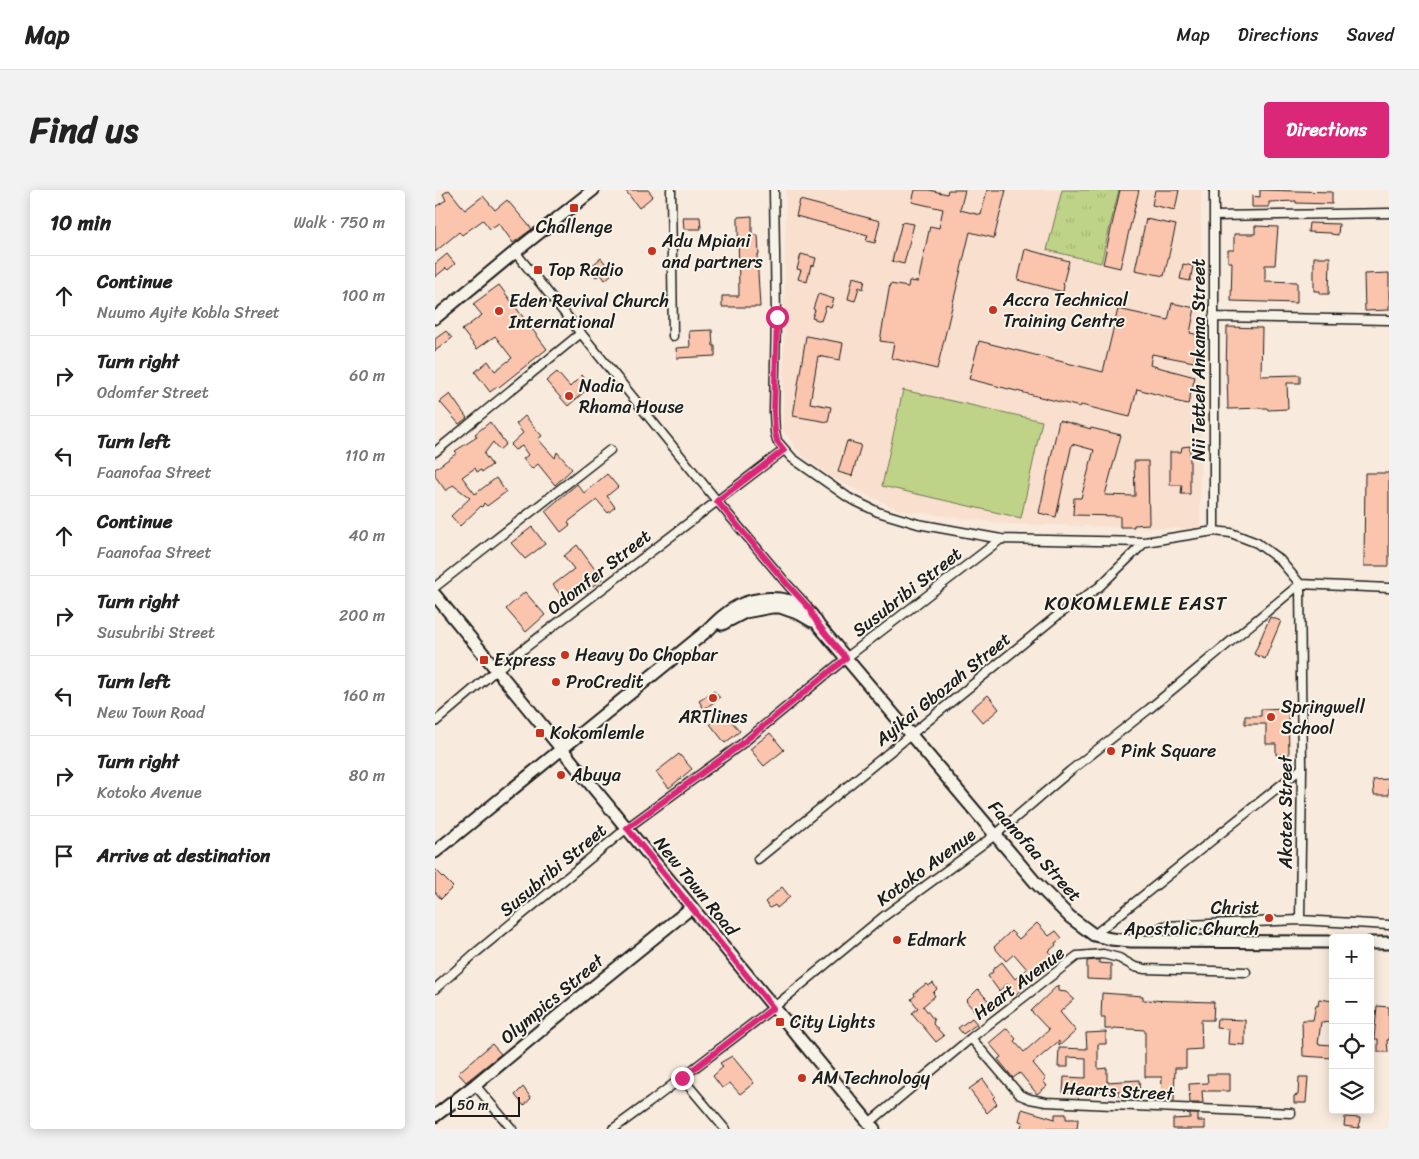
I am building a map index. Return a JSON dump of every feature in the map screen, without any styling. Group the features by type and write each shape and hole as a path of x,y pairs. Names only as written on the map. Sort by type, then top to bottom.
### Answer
{"main road":[{"path":"435,318 593,190"},
{"name":"New Town Road","path":"435,596 872,1126"},
{"path":"435,852 739,605 762,598 789,601 803,606 819,626"},
{"path":"707,630 745,612 772,607 780,607 800,614 819,626"},
{"name":"Faanofaa Street","path":"819,626 1047,895 1070,917 1094,935 1111,939 1158,941 1329,942"},
{"name":"Olympics Street","path":"435,1116 691,908"},
{"path":"1374,943 1389,943"}],"street":[{"path":"671,190 673,336"},
{"path":"774,190 777,317 774,412 777,441 793,458 849,498 877,512 918,524 1001,538 1145,542 1214,530 1231,533 1257,542 1280,560 1300,584 1389,588"},
{"name":"Nii Tetteh Ankama Street","path":"1214,190 1214,530"},
{"path":"1214,216 1389,213"},
{"path":"515,252 717,501 811,610 811,614"},
{"path":"1213,317 1389,320"},
{"path":"435,452 581,333"},
{"path":"435,586 609,450"},
{"name":"Odomfer Street","path":"435,722 496,670 784,450"},
{"name":"Susubribi Street","path":"435,989 627,828 739,746 846,658 1001,538"},
{"name":"Ayikai Gbozah Street","path":"758,859 1058,615 1099,587 1145,542"},
{"name":"Akotex Street","path":"1300,584 1302,768 1300,920"},
{"name":"Kotoko Avenue","path":"613,1129 773,1008 883,917 995,834 1300,584"},
{"path":"1094,935 1302,768"},
{"path":"1158,941 1160,928 1164,926 1300,920 1389,925"},
{"name":"Heart Avenue","path":"872,1126 971,1038 1077,956 1103,954 1119,958 1135,967 1145,969 1246,972"},
{"name":"Hearts Street","path":"971,1038 1020,1095 1030,1099 1046,1102 1291,1113"},
{"path":"682,1078 725,1129"},
{"path":"475,1085 512,1129"}],"shaded area":[{"name":"Accra Technical Training Centre","path":"786,190 1201,190 1200,529 1007,524 899,510 832,478 802,455 783,430"}],"green space":[{"path":"1062,190 1119,190 1101,263 1047,250"},
{"path":"903,390 1042,421 1021,518 882,486"}],"building":[{"path":"449,190 465,210 483,196 495,210 507,200 532,229 513,243 499,223 490,229 483,220 462,235 459,232 435,252 435,207 446,200 443,194"},
{"path":"625,190 648,190 653,196 639,208"},
{"path":"915,190 929,190 947,194 948,190 965,190 960,210 981,215 987,190 1006,190 994,238 970,232 937,369 891,358 894,343 880,341 890,284 908,287 909,281 918,282 930,226 939,228 943,209 912,202"},
{"path":"1120,190 1139,190 1120,268 1103,264"},
{"path":"1155,190 1179,190 1175,210 1152,205"},
{"path":"1260,190 1332,192 1332,204 1296,203 1296,201 1269,202 1269,207 1252,207 1252,196 1260,197"},
{"path":"800,200 880,221 875,243 866,241 868,235 796,216"},
{"path":"752,216 752,235 758,235 759,255 757,255 760,307 722,307 722,296 739,296 738,217"},
{"path":"683,217 700,217 701,229 684,229"},
{"path":"1146,219 1176,225 1164,276 1135,270"},
{"path":"902,222 914,224 904,264 892,261"},
{"path":"1309,223 1339,224 1338,235 1308,232"},
{"path":"1255,226 1278,227 1275,265 1265,265 1265,281 1297,282 1297,303 1231,301 1232,262 1228,262 1228,250 1234,250 1234,234 1255,234"},
{"path":"1025,249 1069,261 1063,284 1063,292 1018,280"},
{"path":"447,254 455,264 448,270 446,268 435,277 435,264"},
{"path":"801,254 816,258 814,266 811,265 807,282 798,279 801,270 797,269"},
{"path":"1314,257 1330,257 1329,294 1320,294 1320,291 1314,291"},
{"path":"601,258 613,273 605,280 601,274 596,277 589,268"},
{"path":"1183,264 1193,266 1190,281 1180,279"},
{"path":"1389,273 1389,310 1365,311 1364,274"},
{"path":"853,277 865,280 863,289 859,287 855,301 848,299"},
{"path":"499,285 547,349 490,392 475,372 488,361 495,371 512,358 495,336 477,349 462,330 482,315 473,304"},
{"path":"818,294 834,299 831,308 826,306 821,321 812,318"},
{"path":"1172,303 1195,308 1190,333 1199,335 1194,362 1152,354 1150,365 1195,377 1188,404 1137,389 1130,417 1081,405 1080,407 969,379 979,341 1103,372 1118,309 1168,320"},
{"path":"1227,327 1262,328 1261,376 1300,375 1300,383 1287,383 1288,409 1228,409 1226,374"},
{"path":"712,330 715,356 677,358 676,348 690,347 689,331"},
{"path":"446,331 452,338 435,351 435,339"},
{"path":"806,336 843,343 840,360 818,356 810,403 831,407 828,422 793,416"},
{"name":"Nadia Rhama House","path":"557,372 570,387 582,375 591,386 568,406 546,381"},
{"path":"450,394 467,418 459,424 440,402"},
{"path":"525,416 542,436 538,439 555,458 557,452 572,469 555,485 538,464 532,469 523,459 528,455 522,446 515,450 510,445 523,433 516,424"},
{"path":"1059,420 1121,435 1105,495 1135,496 1134,461 1148,461 1149,524 1120,527 1119,516 1073,515 1074,498 1081,498 1094,450 1072,444 1056,517 1039,513"},
{"path":"490,422 506,444 499,450 493,442 484,454 492,465 482,472 481,470 477,472 475,468 462,477 475,494 496,478 506,492 487,506 484,503 482,507 460,526 451,516 470,498 453,485 446,491 435,476 435,469 457,453 455,451 477,437 475,434"},
{"path":"847,441 861,445 852,476 838,472"},
{"path":"1190,446 1190,494 1181,494 1182,485 1170,485 1170,452 1181,452 1182,447"},
{"path":"1365,473 1389,473 1389,566 1364,566"},
{"path":"607,474 618,487 607,496 615,507 608,513 597,500 568,522 570,525 561,532 545,511 577,484 584,493"},
{"path":"532,527 545,544 525,559 511,543"},
{"path":"577,545 602,579 589,589 587,586 566,602 553,585 574,569 564,556"},
{"path":"525,592 545,615 526,632 506,609"},
{"path":"1270,617 1281,621 1265,659 1254,654"},
{"path":"714,691 720,698 704,709 699,701"},
{"path":"988,695 999,709 983,723 971,709"},
{"path":"1288,708 1289,755 1276,755 1276,744 1266,744 1266,724 1245,724 1245,716 1261,716 1261,709"},
{"path":"723,712 740,731 725,743 710,724"},
{"path":"770,733 784,750 764,766 750,749"},
{"path":"679,754 692,769 669,788 656,772"},
{"path":"1389,779 1389,795 1374,795 1373,780"},
{"path":"435,869 453,887 441,899 435,892"},
{"path":"782,887 790,897 777,908 775,905 770,908 765,902"},
{"path":"1037,923 1049,936 1056,931 1062,938 1049,951 1052,955 1041,965 1043,967 1022,985 1024,988 1016,994 1007,984 999,991 988,976 1002,962 1015,979 1027,969 1014,954 1006,961 994,947 1011,931 1019,939"},
{"path":"1099,960 1099,963 1111,964 1111,980 1087,979 1087,961"},
{"path":"933,983 937,989 933,993 935,996 923,1006 934,1020 933,1024 944,1036 936,1042 912,1013 918,1008 911,999 915,996 914,993 926,984 928,986"},
{"path":"1058,985 1058,991 1066,992 1074,999 1060,1012 1076,1031 1059,1046 1059,1041 1033,1063 1046,1079 1043,1081 1047,1086 1037,1094 1020,1073 1013,1078 998,1059 1001,1057 989,1043 1007,1028 1016,1039 1014,1041 1024,1052 1049,1030 1031,1011"},
{"path":"978,989 992,1005 979,1016 966,1001"},
{"path":"1102,993 1143,996 1143,1000 1214,1002 1213,1020 1201,1020 1202,1049 1186,1050 1186,1068 1175,1068 1174,1102 1161,1102 1162,1077 1145,1077 1145,1030 1105,1029 1105,1017 1101,1017"},
{"path":"1319,999 1329,1000 1329,1023 1321,1022 1318,1044 1329,1045 1329,1058 1303,1056 1302,1020 1313,1020 1316,1005 1318,1006"},
{"path":"1377,1006 1389,1007 1388,1052 1378,1052 1378,1039 1374,1039"},
{"path":"972,1018 977,1024 963,1034 958,1028"},
{"path":"1217,1019 1245,1020 1245,1045 1228,1044 1229,1029 1216,1028"},
{"path":"1106,1032 1106,1044 1098,1044 1098,1069 1107,1068 1107,1082 1139,1080 1140,1095 1119,1096 1119,1091 1079,1091 1079,1094 1063,1093 1064,1077 1086,1078 1086,1058 1068,1057 1068,1067 1058,1067 1059,1048 1087,1049 1086,1033"},
{"path":"492,1044 501,1054 466,1082 458,1073"},
{"path":"732,1056 754,1083 740,1094 730,1083 722,1088 713,1076 723,1067 720,1063"},
{"path":"1207,1074 1230,1074 1230,1091 1202,1091 1203,1103 1190,1103 1189,1084 1208,1083"},
{"path":"1299,1077 1308,1077 1306,1103 1294,1103 1294,1096 1298,1095"},
{"path":"983,1079 995,1096 993,1098 997,1104 987,1113 969,1089"},
{"path":"523,1087 531,1098 524,1106 515,1095"},
{"path":"1022,1109 1055,1119 1055,1114 1066,1114 1066,1119 1078,1119 1077,1129 1020,1129 1023,1122 1019,1121"},
{"path":"1190,1114 1198,1114 1198,1121 1205,1121 1205,1129 1173,1129 1173,1119 1190,1118"},
{"path":"1345,1117 1360,1118 1359,1128 1344,1126"}],"place":[{"name":"Challenge","path":"574,208"},
{"name":"Adu Mpiani and partners","path":"652,251"},
{"name":"Top Radio","path":"538,270"},
{"name":"Accra Technical Training Centre","path":"993,310"},
{"name":"Eden Revival Church International","path":"499,311"},
{"name":"Nadia Rhama House","path":"569,396"},
{"name":"Heavy Do Chopbar","path":"565,655"},
{"name":"Express","path":"484,660"},
{"name":"ProCredit","path":"556,682"},
{"name":"ARTlines","path":"713,698"},
{"name":"Springwell School","path":"1271,717"},
{"name":"Kokomlemle","path":"540,733"},
{"name":"Pink Square","path":"1111,751"},
{"name":"Abuya","path":"561,775"},
{"name":"Christ Apostolic Church","path":"1269,918"},
{"name":"Edmark","path":"897,940"},
{"name":"City Lights","path":"780,1022"},
{"name":"AM Technology","path":"802,1078"}],"district":[{"name":"KOKOMLEMLE EAST","path":"1136,603"}],"route":[{"path":"682,1078 773,1008 627,828 739,746 846,658 819,626 811,614 811,610 717,501 784,450 777,441 775,432 777,317"}]}
